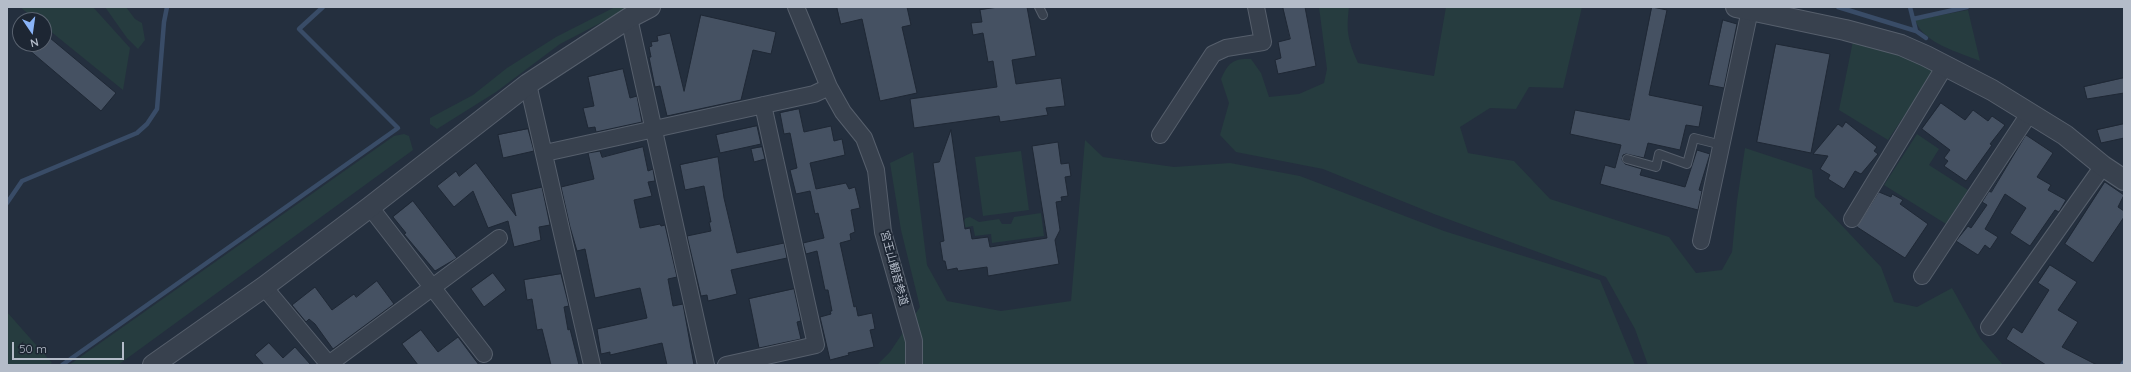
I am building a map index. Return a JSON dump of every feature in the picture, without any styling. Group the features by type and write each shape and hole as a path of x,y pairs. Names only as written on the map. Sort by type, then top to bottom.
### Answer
{"street":[{"path":"152,365 264,287 528,84 629,18 650,7"},
{"name":"宮王山観音参道","path":"796,7 829,86 843,112 864,138 876,170 883,232 914,341 914,365"},
{"path":"1160,135 1213,54 1226,48 1263,42 1256,7"},
{"path":"1702,242 1722,145 1743,9 1788,17 1901,45 1992,90 2065,135 2103,166 2124,180"},
{"path":"629,18 655,129 706,365"},
{"path":"1852,219 1946,66"},
{"path":"528,84 592,365"},
{"path":"545,154 814,94 829,86"},
{"path":"726,365 816,345 763,105"},
{"path":"1922,276 2029,114"},
{"path":"1989,327 2103,166"},
{"path":"370,207 484,354"},
{"path":"264,287 326,361 333,361 434,288 499,238"}],"lane":[{"path":"1039,7 1043,15"},
{"path":"1627,159 1656,167 1660,154 1687,164 1694,138 1722,145"}],"green space":[{"path":"20,7 93,7 130,48 123,90 52,32 52,12 26,12"},
{"path":"105,7 126,7 135,19 142,23 145,40 138,49 127,38"},
{"path":"615,7 631,7 560,44 496,92 437,129 430,124 430,118 473,95 507,68 556,37"},
{"path":"1319,7 1349,7 1348,30 1352,48 1358,63 1434,76 1446,7 1582,7 1563,88 1529,87 1516,109 1490,108 1460,127 1468,153 1514,161 1550,199 1669,237 1696,273 1722,270 1732,252 1737,201 1745,148 1812,170 1815,197 1881,267 1894,302 1917,307 1952,288 1980,338 2003,365 1648,365 1635,329 1606,277 1434,214 1323,169 1236,152 1220,135 1229,103 1221,79 1226,69 1229,65 1240,59 1251,59 1261,73 1269,97 1299,94 1324,83 1327,69"},
{"path":"1968,10 1980,61 1934,41 1926,35 1915,20"},
{"path":"1853,41 1905,55 1935,70 1888,140 1839,110"},
{"path":"404,134 409,136 413,150 118,365 69,365 394,136"},
{"path":"1917,134 1939,149 1929,165 1968,190 1946,224 1884,185"},
{"path":"1085,140 1103,157 1174,167 1230,163 1300,176 1444,231 1600,280 1635,365 877,365 890,352 920,307 901,230 890,163 913,152 927,265 947,301 1001,311 1071,301"},
{"path":"1021,151 1029,210 983,216 975,157"},
{"path":"1041,213 1044,236 992,243 991,234 975,236 973,226 956,229 966,218 970,217 979,222 999,219 1002,224 1011,224 1014,217"},
{"path":"7,312 52,363 48,365 7,365"}],"building":[{"path":"837,7 907,7 911,25 902,27 917,93 880,101 862,19 841,24"},
{"path":"999,7 1027,7 1036,56 1012,60 1016,84 1061,78 1065,106 1046,108 1048,115 1000,122 999,116 914,128 910,99 997,87 993,61 988,62 983,33 973,35 971,23 982,22 980,10"},
{"path":"1283,7 1305,7 1316,66 1278,74 1275,60 1281,58 1278,42 1290,39"},
{"path":"1652,7 1667,10 1649,95 1703,106 1699,127 1686,125 1680,150 1648,143 1644,158 1626,154 1623,155 1622,160 1625,164 1642,169 1640,175 1685,187 1697,150 1710,154 1699,190 1702,191 1698,210 1600,184 1605,165 1615,168 1621,145 1570,134 1575,110 1629,120"},
{"path":"701,15 776,32 771,54 753,50 741,100 667,116 660,86 655,87 649,57 651,57 649,47 652,46 651,42 658,41 657,36 670,33 684,91"},
{"path":"1723,20 1737,24 1724,88 1709,85"},
{"path":"52,40 116,93 101,111 31,52 52,52"},
{"path":"1776,44 1830,54 1811,153 1757,142"},
{"path":"623,69 630,98 637,96 642,122 596,132 595,127 588,128 583,108 594,106 588,77"},
{"path":"2124,78 2124,93 2087,99 2084,87"},
{"path":"1941,103 1965,120 1973,110 1988,121 1992,116 2005,125 1990,144 1992,145 1966,181 1944,166 1948,161 1944,158 1950,150 1922,129"},
{"path":"799,109 804,132 831,126 834,141 842,139 845,155 810,163 816,189 846,183 849,189 855,187 860,208 851,210 855,232 850,234 851,240 840,243 854,307 856,306 858,316 872,313 875,329 870,330 874,347 848,353 849,355 830,360 820,317 831,314 830,311 832,311 828,290 825,290 817,251 806,254 803,243 824,238 818,213 815,214 810,191 796,194 790,170 797,168 790,133 784,134 780,113"},
{"path":"1846,122 1877,147 1874,151 1878,154 1861,174 1855,171 1844,189 1828,179 1830,175 1820,169 1828,156 1813,154 1838,124 1842,127"},
{"path":"2124,124 2124,138 2101,143 2097,130"},
{"path":"757,126 761,144 720,153 716,135"},
{"path":"528,129 534,151 503,158 498,135"},
{"path":"951,130 965,229 970,228 972,239 988,237 990,247 1047,238 1032,146 1058,142 1061,164 1069,163 1071,176 1065,177 1068,196 1061,197 1062,201 1056,202 1060,230 1055,240 1059,264 988,276 987,267 958,271 957,268 947,270 945,261 943,261 940,242 944,241 933,163 939,162"},
{"path":"2026,135 2053,153 2037,177 2051,185 2048,190 2066,200 2059,212 2055,210 2030,246 2010,233 2026,208 2005,194 1985,229 1998,237 1990,249 1985,245 1978,255 1956,241 1968,226 1971,228 1987,205 1982,202 1989,191 1991,192"},
{"path":"643,147 648,171 653,169 655,181 648,182 652,196 634,200 640,228 660,224 661,226 665,225 677,277 668,279 673,306 683,304 694,365 667,365 662,343 610,355 610,352 601,354 597,329 647,318 640,288 595,298 585,249 577,251 570,227 561,187 594,179 588,153 600,151 602,157"},
{"path":"762,147 765,159 754,162 751,149"},
{"path":"718,157 724,198 737,253 784,243 787,258 731,270 737,294 708,301 707,295 701,296 687,236 711,231 709,222 711,222 704,186 685,190 680,165"},
{"path":"476,163 516,216 511,194 542,187 550,225 539,227 541,240 514,247 508,221 488,228 473,191 454,207 437,186 456,171 459,176"},
{"path":"2105,182 2124,195 2118,207 2124,211 2124,217 2093,263 2065,244"},
{"path":"1879,192 1891,197 1892,194 1903,200 1900,204 1928,224 1905,258 1857,227"},
{"path":"413,201 457,258 435,271 404,234 406,233 393,217"},
{"path":"2050,265 2077,282 2058,310 2078,322 2062,347 2097,365 2046,365 2006,339 2013,327 2022,333 2049,290 2038,283"},
{"path":"493,273 506,290 484,307 471,289"},
{"path":"561,274 569,306 564,307 568,330 570,329 579,365 551,365 542,329 537,330 532,299 527,300 524,280"},
{"path":"377,281 394,304 333,349 315,324 309,319 306,322 292,305 315,287 332,310 354,294 356,297"},
{"path":"794,289 801,321 797,322 801,339 759,348 749,299"},
{"path":"421,330 438,352 458,337 479,365 418,365 402,344"},
{"path":"269,343 283,358 295,347 311,365 264,365 255,355"}],"waterway":[{"path":"7,203 22,181 137,133 147,124 157,109 164,22 167,7"},
{"path":"62,365 398,128 299,29 323,7"},
{"path":"1838,7 1916,31"},
{"path":"1910,7 1916,31 1926,38"},
{"path":"1913,19 1967,7"}]}
